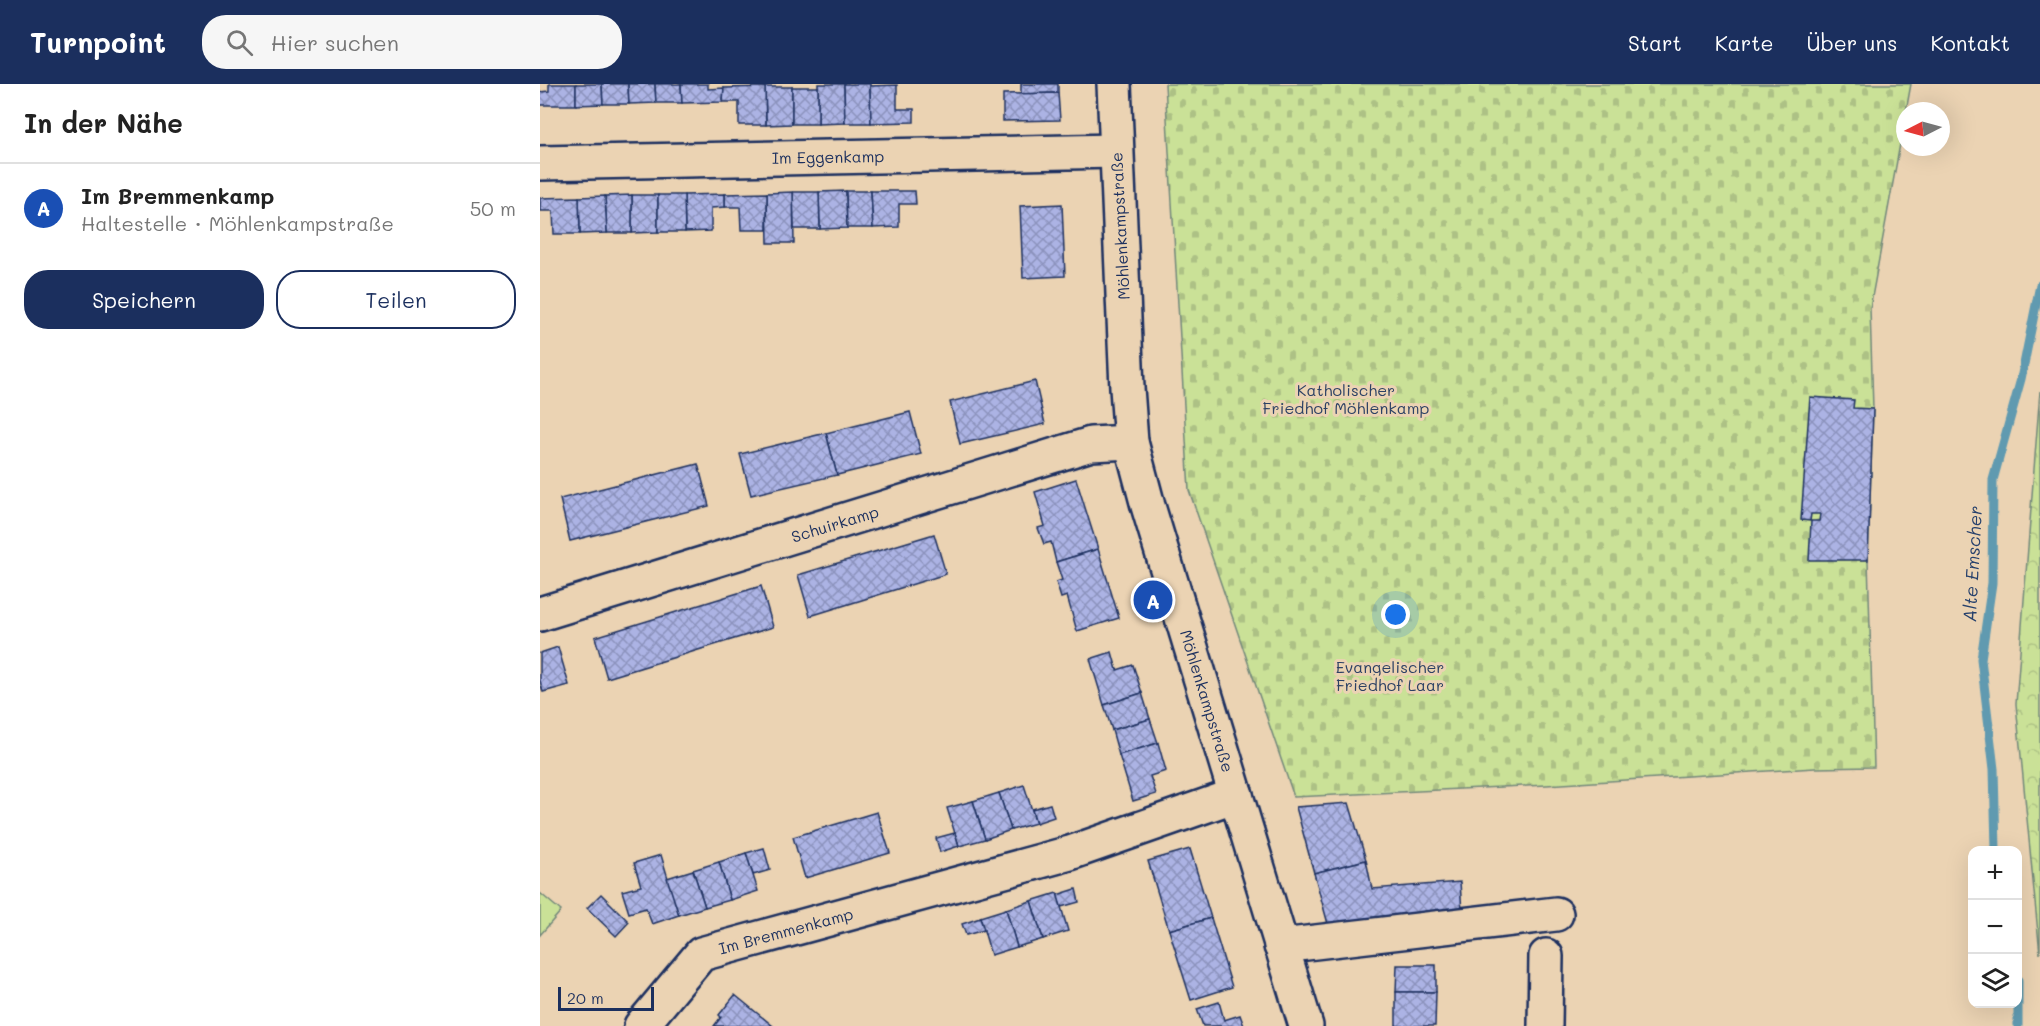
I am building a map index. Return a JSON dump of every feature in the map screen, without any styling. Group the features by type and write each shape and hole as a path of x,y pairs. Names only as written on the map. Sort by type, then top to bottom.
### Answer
{"street":[{"name":"Möhlenkampstraße","path":"1114,84 1131,442 1148,506 1306,1026"},
{"name":"Im Eggenkamp","path":"540,163 1116,151"},
{"name":"Schuirkamp","path":"540,614 1091,444 1131,442"},
{"name":"Im Bremmenkamp","path":"641,1026 701,954 1070,853 1236,795"},
{"path":"1281,946 1556,914"},
{"path":"1545,1026 1546,956"}],"green space":[{"path":"1165,84 1911,84 1908,102 1896,102 1896,156 1898,156 1870,308 1873,409 1868,560 1874,767 1815,768 1546,785 1294,797 1189,490"},
{"path":"2040,391 2040,954 2016,704"},
{"path":"540,893 561,911 540,935"}],"building":[{"path":"549,84 576,84 576,105 540,105 540,92 549,91"},
{"path":"576,84 602,84 603,104 576,105"},
{"path":"602,84 628,84 629,104 603,104"},
{"path":"628,84 655,84 656,103 629,104"},
{"path":"655,84 681,84 682,103 656,103"},
{"path":"681,84 708,84 708,89 724,88 723,102 682,103"},
{"path":"818,84 844,84 845,123 818,124"},
{"path":"844,84 870,84 871,123 845,123"},
{"path":"1021,84 1058,84 1058,93 1021,94"},
{"path":"897,85 897,109 914,109 914,122 871,123 870,86"},
{"path":"765,87 792,87 792,124 766,125"},
{"path":"765,87 766,125 739,125 739,102 723,102 724,88"},
{"path":"792,87 818,87 818,124 792,124"},
{"path":"1058,93 1060,120 1003,121 1003,94"},
{"path":"846,191 847,228 820,229 819,192"},
{"path":"846,191 871,191 873,228 847,228"},
{"path":"871,191 915,191 916,204 899,204 899,227 873,228"},
{"path":"793,192 819,192 820,229 794,229"},
{"path":"793,192 794,243 768,243 767,193"},
{"path":"767,193 767,230 741,230 740,207 725,207 725,194"},
{"path":"725,194 725,207 711,208 711,231 685,232 684,195"},
{"path":"632,195 658,195 658,232 632,233"},
{"path":"632,195 632,233 607,233 605,196"},
{"path":"658,195 684,195 685,232 658,232"},
{"path":"605,196 607,233 580,234 579,197"},
{"path":"579,197 580,234 554,234 553,211 540,211 540,198"},
{"path":"1062,204 1065,276 1023,278 1020,206"},
{"path":"1035,381 1045,424 960,444 950,402"},
{"path":"1810,397 1854,400 1853,408 1873,409 1868,560 1809,560 1811,521 1819,521 1820,514 1811,514 1810,521 1801,520"},
{"path":"910,412 921,454 837,475 826,433"},
{"path":"826,433 837,475 751,495 740,454"},
{"path":"698,464 709,506 570,541 560,499"},
{"path":"1076,479 1098,549 1056,562 1051,542 1044,544 1038,528 1045,526 1035,492"},
{"path":"934,534 946,574 810,616 798,575"},
{"path":"1098,549 1119,618 1077,631 1067,596 1061,598 1056,582 1062,580 1056,562"},
{"path":"761,586 773,627 607,678 595,637"},
{"path":"558,647 569,685 543,692 540,681 540,653"},
{"path":"1112,652 1117,670 1133,665 1142,693 1104,705 1090,659"},
{"path":"1142,693 1150,719 1112,730 1104,705"},
{"path":"1150,719 1158,743 1119,755 1112,730"},
{"path":"1158,743 1166,771 1150,776 1156,794 1133,801 1119,755"},
{"path":"1024,785 1036,823 1011,830 999,793"},
{"path":"999,793 1011,830 985,839 973,801"},
{"path":"973,801 985,839 959,846 947,808"},
{"path":"1349,803 1366,860 1314,873 1296,807"},
{"path":"1050,804 1054,817 1036,823 1032,809"},
{"path":"877,812 890,853 805,878 793,837"},
{"path":"955,833 959,846 940,852 936,838"},
{"path":"764,848 770,870 753,875 746,853"},
{"path":"1190,849 1211,918 1169,930 1148,861"},
{"path":"746,853 758,891 730,900 719,862"},
{"path":"661,855 679,915 652,924 646,908 629,913 622,891 641,886 634,863"},
{"path":"1366,860 1372,889 1460,882 1462,912 1328,924 1314,873"},
{"path":"719,862 730,900 705,907 693,870"},
{"path":"693,870 705,907 679,915 667,878"},
{"path":"1076,889 1079,902 1061,907 1057,895"},
{"path":"1057,893 1068,931 1043,939 1031,901"},
{"path":"601,894 629,922 616,936 587,908"},
{"path":"1031,901 1043,939 1017,947 1006,909"},
{"path":"1006,909 1017,947 991,955 980,917"},
{"path":"980,918 984,930 966,935 962,924"},
{"path":"1211,918 1232,987 1191,1000 1169,930"},
{"path":"1397,965 1436,965 1436,992 1396,992"},
{"path":"1396,992 1436,992 1435,1026 1396,1026"},
{"path":"735,995 773,1026 714,1026 721,1017 719,1015"},
{"path":"1219,1002 1224,1020 1240,1015 1244,1026 1203,1026 1197,1009"}],"waterway":[{"name":"Alte Emscher","path":"1996,846 1994,769 1981,659 1992,583 1993,480 2021,379 2040,285"},
{"name":"Alte Emscher","path":"2018,1008 2018,1026"}],"place":[{"name":"Im Bremmenkamp","path":"1153,600"}],"park label":[{"name":"Katholischer Friedhof Möhlenkamp","path":"1346,399"},
{"name":"Evangelischer Friedhof Laar","path":"1390,676"}]}
